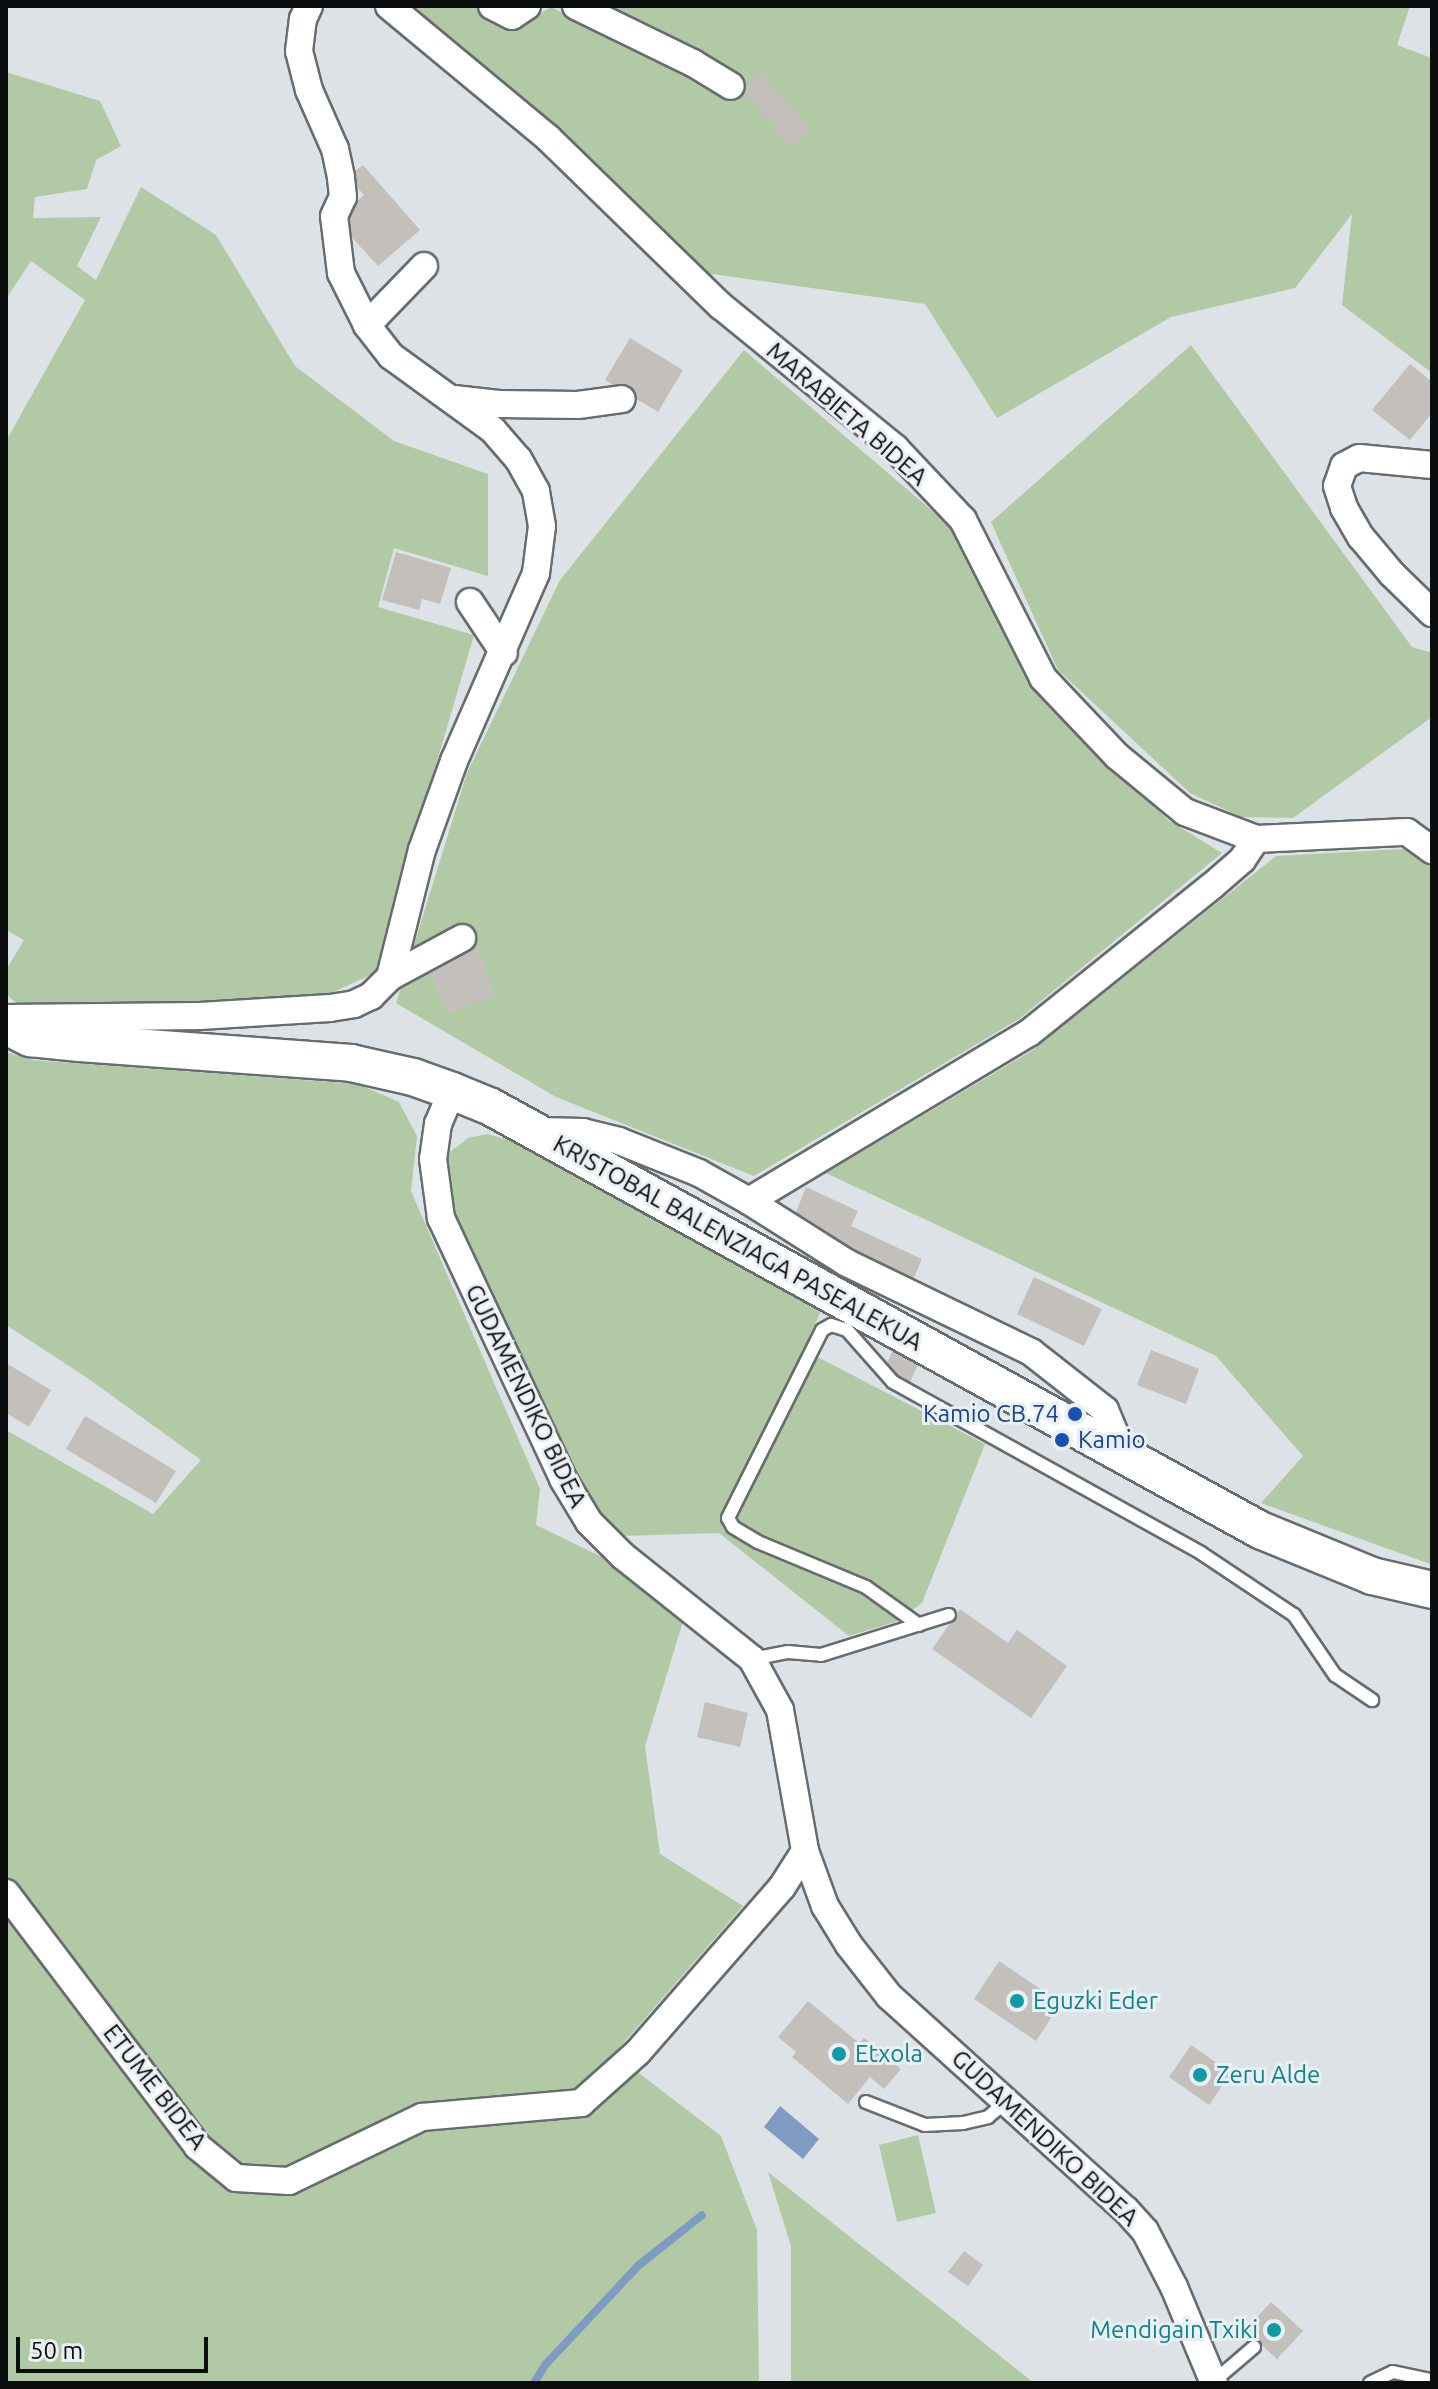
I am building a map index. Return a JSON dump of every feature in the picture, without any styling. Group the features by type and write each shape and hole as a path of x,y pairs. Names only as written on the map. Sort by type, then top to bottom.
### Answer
{"street":[{"path":"309,6 303,19 299,51 309,90 335,149 343,197 334,216 341,273 367,325 391,356 493,430 518,459 536,491 542,526 541,555 504,653 454,761 422,850 390,977"},
{"name":"MARABIETA BIDEA","path":"389,6 549,139 721,306 895,448 963,520 1043,678 1117,756 1185,812 1256,839 1407,832 1432,822"},
{"path":"492,6 512,16 527,6"},
{"path":"576,6 693,63 731,86"},
{"path":"367,325 424,266"},
{"path":"452,398 499,404 578,405 622,399"},
{"path":"1432,465 1359,458 1344,466 1337,486 1344,508 1361,537 1392,574 1432,613"},
{"path":"470,602 504,653"},
{"path":"1407,832 1432,850"},
{"path":"749,1201 1029,1033 1212,886 1242,860 1256,839"},
{"path":"6,1018 200,1016 354,1004 371,996 390,977 462,938"},
{"name":"KRISTOBAL BALENZIAGA PASEALEKUA","path":"6,1026 30,1038 351,1063 413,1077 452,1091 534,1131 1260,1530 1372,1576 1432,1590"},
{"name":"GUDAMENDIKO BIDEA","path":"452,1091 438,1124 433,1159 441,1218 563,1479 589,1522 623,1556 752,1659 780,1710 805,1851 825,1906 849,1945 889,1996 1007,2101 1145,2231 1174,2287 1214,2382"},
{"path":"534,1131 583,1132 619,1141 699,1173 847,1263 1031,1352 1105,1410 1125,1458"},
{"name":"ETUME BIDEA","path":"6,1893 197,2146 236,2178 289,2181 422,2117 581,2103 638,2052 782,1887 805,1851"}],"lane":[{"path":"919,1625 866,1587 758,1542 733,1527 728,1518 822,1330 831,1325 847,1330 893,1382 1201,1553 1294,1615 1335,1675 1372,1700"},
{"path":"752,1659 788,1652 821,1655 949,1615"},
{"path":"866,2102 925,2125 963,2123 988,2117 1007,2101"},
{"path":"1214,2382 1254,2347"},
{"path":"1370,2383 1393,2372 1432,2380"}],"green space":[{"path":"406,6 478,6 516,28 551,7 596,30 615,6 1410,6 1397,45 1432,58 1432,373 1342,305 1352,214 1295,288 1171,317 997,418 925,304 705,273"},
{"path":"6,72 100,101 121,146 96,160 87,189 35,197 33,218 101,217 77,266 96,280 141,187 216,235 295,366 394,441 488,474 488,576 394,548 378,607 474,635 375,973 331,993 226,1004 21,1007 6,994 6,970 24,940 6,930 6,441 85,300 31,261 6,299"},
{"path":"1191,345 1412,647 1432,653 1432,717 1293,818 1241,817 1190,793 1058,670 991,522"},
{"path":"744,350 950,526 1032,685 1168,820 1222,853 1019,1019 754,1176 556,1097 396,1003 467,773 560,580"},
{"path":"1403,849 1432,866 1430,1564 1261,1503 1303,1456 1216,1356 826,1173 1030,1052 1276,856"},
{"path":"6,1052 32,1060 358,1084 399,1102 417,1136 411,1191 540,1489 536,1525 608,1560 684,1618 645,1746 660,1854 743,1906 614,2054 721,2136 757,2230 759,2383 6,2383 6,1430 153,1514 201,1460 86,1377 6,1325"},
{"path":"487,1134 513,1141 821,1310 804,1350 985,1444 922,1603 895,1622 849,1636 719,1533 621,1536 597,1512 568,1464 455,1222 443,1169 450,1152 468,1138"},
{"path":"918,2135 936,2213 897,2222 879,2145"},
{"path":"768,2172 1034,2383 791,2383 791,2246"}],"water":[{"path":"780,2106 819,2139 803,2159 764,2127"}],"building":[{"path":"762,73 810,131 790,147 743,89"},
{"path":"363,165 420,230 378,266 336,220 364,195 348,177"},
{"path":"630,338 683,370 658,412 605,380"},
{"path":"1410,364 1432,382 1432,413 1410,440 1372,410"},
{"path":"396,552 451,568 440,604 422,599 419,610 382,600"},
{"path":"476,941 495,996 446,1014 426,959"},
{"path":"806,1187 858,1211 851,1226 922,1259 910,1287 814,1238 818,1226 793,1220"},
{"path":"1034,1277 1102,1309 1084,1346 1017,1314"},
{"path":"893,1350 919,1363 910,1382 884,1370"},
{"path":"1151,1350 1199,1369 1186,1404 1137,1385"},
{"path":"6,1363 51,1390 29,1427 6,1413"},
{"path":"85,1416 176,1471 156,1503 66,1449"},
{"path":"960,1609 1008,1643 1017,1630 1067,1666 1031,1718 932,1649"},
{"path":"705,1702 748,1713 740,1747 697,1737"},
{"name":"Eguzki Eder","path":"999,1961 1061,2003 1036,2041 974,1999"},
{"name":"Etxola","path":"808,2001 859,2043 864,2038 901,2069 884,2089 870,2077 848,2104 792,2057 796,2052 778,2037"},
{"name":"Zeru Alde","path":"1191,2045 1231,2073 1209,2105 1169,2077"},
{"path":"964,2251 983,2265 968,2286 948,2272"},
{"name":"Mendigain Txiki","path":"1271,2302 1303,2331 1277,2359 1245,2330"}],"waterway":[{"path":"534,2383 546,2364 639,2265 702,2215"}],"place":[{"name":"Kamio CB.74","path":"1075,1414"},
{"name":"Kamio","path":"1062,1440"},
{"name":"Eguzki Eder","path":"1017,2001"},
{"name":"Etxola","path":"839,2054"},
{"name":"Zeru Alde","path":"1200,2075"},
{"name":"Mendigain Txiki","path":"1274,2330"}]}
